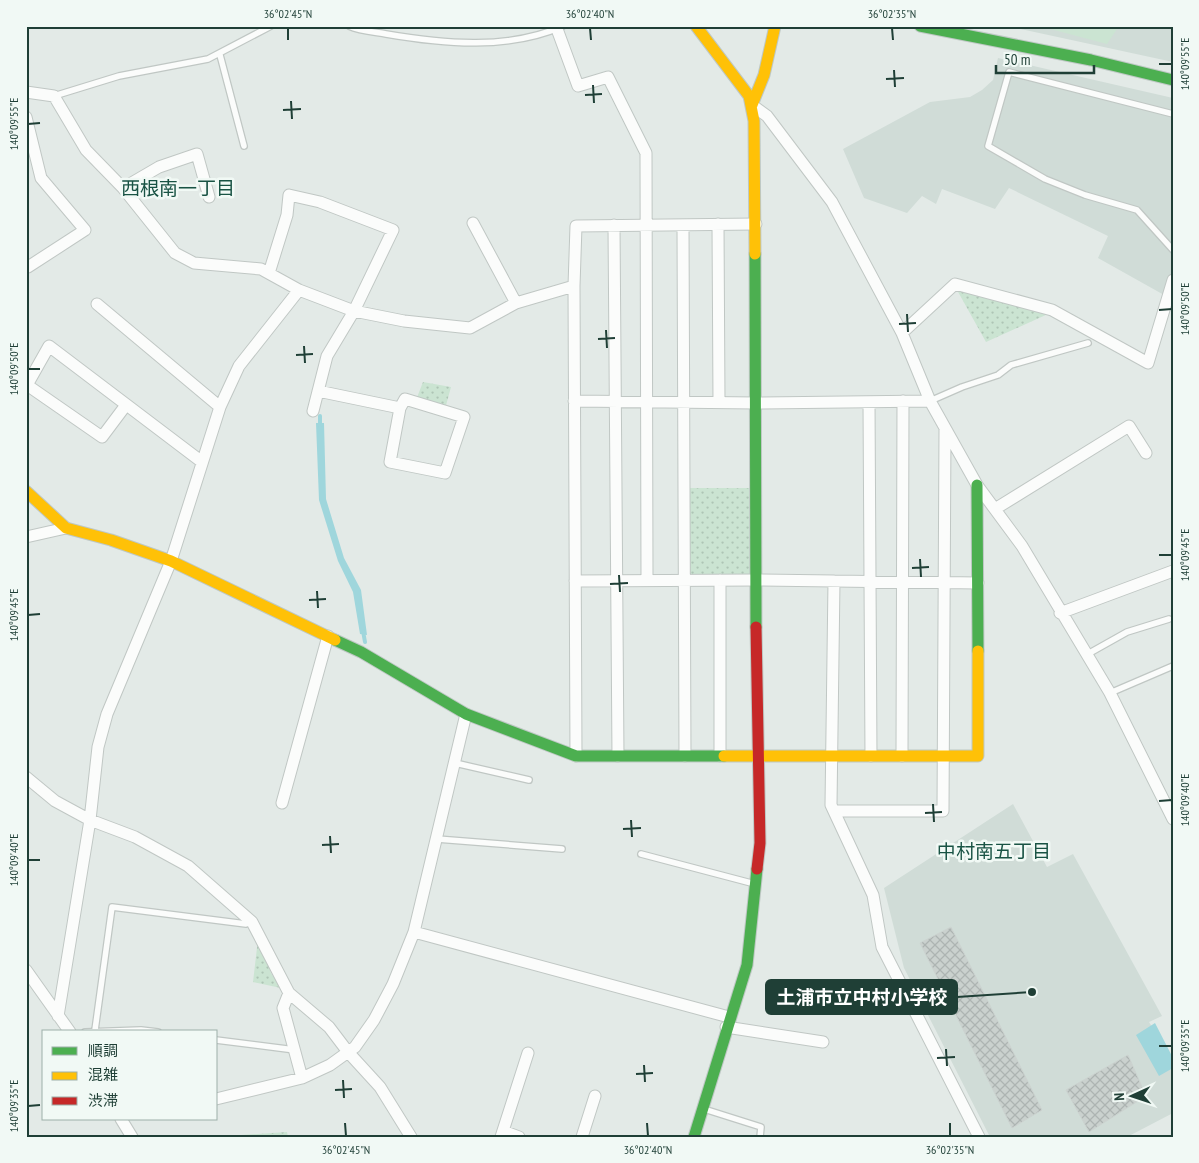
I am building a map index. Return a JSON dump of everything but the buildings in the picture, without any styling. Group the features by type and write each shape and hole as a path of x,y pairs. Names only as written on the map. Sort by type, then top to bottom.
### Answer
{"main road":[{"path":"694,1137 747,965 760,844 757,756 755,133 752,105 742,86 696,26"},
{"path":"752,105 764,74 775,26"},
{"path":"920,26 1091,60 1173,80"},
{"path":"26,491 66,528 111,540 171,561 361,652 466,714 576,756 832,757 978,756 977,485"}],"street":[{"path":"560,28 578,86 608,77 646,153 648,225 648,580"},
{"path":"26,92 54,96 86,150 123,188 176,253 194,263 261,269 299,290 354,311 404,321 470,328 516,303 574,286"},
{"path":"752,105 767,116 832,202 902,333 930,401 977,485 1022,546 1060,613 1110,693 1173,819"},
{"path":"26,117 41,178 85,230 28,267"},
{"path":"123,188 158,167 197,154 209,197"},
{"path":"270,274 287,214 289,195 320,202 393,230 354,311 327,356 313,411"},
{"path":"473,223 516,303"},
{"path":"683,224 684,756"},
{"path":"718,224 719,402"},
{"path":"576,756 574,286 576,226 756,224"},
{"path":"614,225 618,756"},
{"path":"902,333 955,284 1052,310 1148,363 1173,280"},
{"path":"58,1016 90,820 98,748 107,714 171,561 220,407 239,366 299,290"},
{"path":"97,304 220,407"},
{"path":"126,404 102,437 27,385 49,346 126,404 202,462"},
{"path":"318,391 400,408"},
{"path":"405,399 464,417 445,473 390,462 400,408 405,399"},
{"path":"574,401 756,403 930,401"},
{"path":"902,756 903,401"},
{"path":"869,402 871,756"},
{"path":"995,509 1129,426 1146,453"},
{"path":"834,811 943,811 945,428"},
{"path":"26,537 66,528"},
{"path":"1060,613 1173,570"},
{"path":"720,580 720,756"},
{"path":"575,581 757,580 978,583"},
{"path":"834,581 831,805 873,895 882,947 979,1137"},
{"path":"282,803 328,636"},
{"path":"218,1099 302,1078 330,1065 348,1052 374,1020 393,984 414,932 466,714"},
{"path":"26,778 56,801 90,820 135,837 188,866 252,922 289,993 329,1027 348,1052 380,1087 411,1137"},
{"path":"414,932 728,1022 822,1042"},
{"path":"26,970 68,1030"},
{"path":"289,993 283,1008 302,1078"},
{"path":"520,1137 502,1134 528,1053"},
{"path":"582,1137 595,1096"},
{"path":"122,1121 132,1137"}],"lane":[{"path":"54,96 118,76 208,59 271,26"},
{"path":"349,26 417,39 484,43 521,39 560,28"},
{"path":"220,54 244,146"},
{"path":"1173,114 1008,72 988,146 1045,179 1085,195 1137,210 1173,250"},
{"path":"930,401 962,387 998,375 1011,365 1088,343"},
{"path":"1086,655 1127,632 1169,620"},
{"path":"1110,693 1173,666"},
{"path":"455,763 529,780"},
{"path":"437,839 562,848"},
{"path":"641,854 755,884"},
{"path":"141,1030 94,1030 112,907 246,924 252,922"},
{"path":"218,1040 295,1050"},
{"path":"702,1109 762,1126 760,1137"}],"shaded area":[{"path":"1007,26 1173,26 1173,62"},
{"path":"998,58 1173,98 1173,300 1098,258 1108,236 1009,188 995,209 942,189 936,204 922,196 907,213 864,198 843,149 930,102 970,97 982,90 993,80"},
{"path":"1013,804 1047,867 1073,854 1162,1016 1149,1022 1173,1061 1173,1113 1127,1137 990,1137 904,968 884,888"}],"green space":[{"path":"1039,26 1119,26 1107,44"},
{"path":"957,290 1048,314 986,342"},
{"path":"423,382 451,387 445,409 416,400"},
{"path":"686,488 756,488 757,576 687,577"},
{"path":"258,939 271,973 281,988 253,982"},
{"path":"287,1132 288,1137 210,1137"}],"water":[{"path":"316,423 324,423 326,499 344,558 361,590 367,635 360,634 353,592 338,561 319,500"},
{"path":"1155,1023 1173,1058 1173,1068 1159,1076 1136,1035"}],"waterway":[{"path":"320,416 320,426"},
{"path":"363,631 365,642"}],"traffic: fast":[{"path":"920,26 1091,60 1173,80"},
{"path":"755,254 756,627"},
{"path":"977,485 978,651"},
{"path":"335,640 361,652 466,714 576,756 724,756"},
{"path":"694,1137 747,965 757,869"}],"traffic: slow":[{"path":"696,26 749,96 754,121 755,254"},
{"path":"752,105 764,75 775,26"},
{"path":"26,491 66,528 111,540 171,561 335,640"},
{"path":"724,756 978,756 978,651"}],"traffic: jam":[{"path":"756,627 760,843 757,869"}],"place":[{"name":"土浦市立中村小学校","path":"1032,992"}],"district":[{"name":"西根南一丁目","path":"178,188"},
{"name":"中村南五丁目","path":"994,851"}]}
